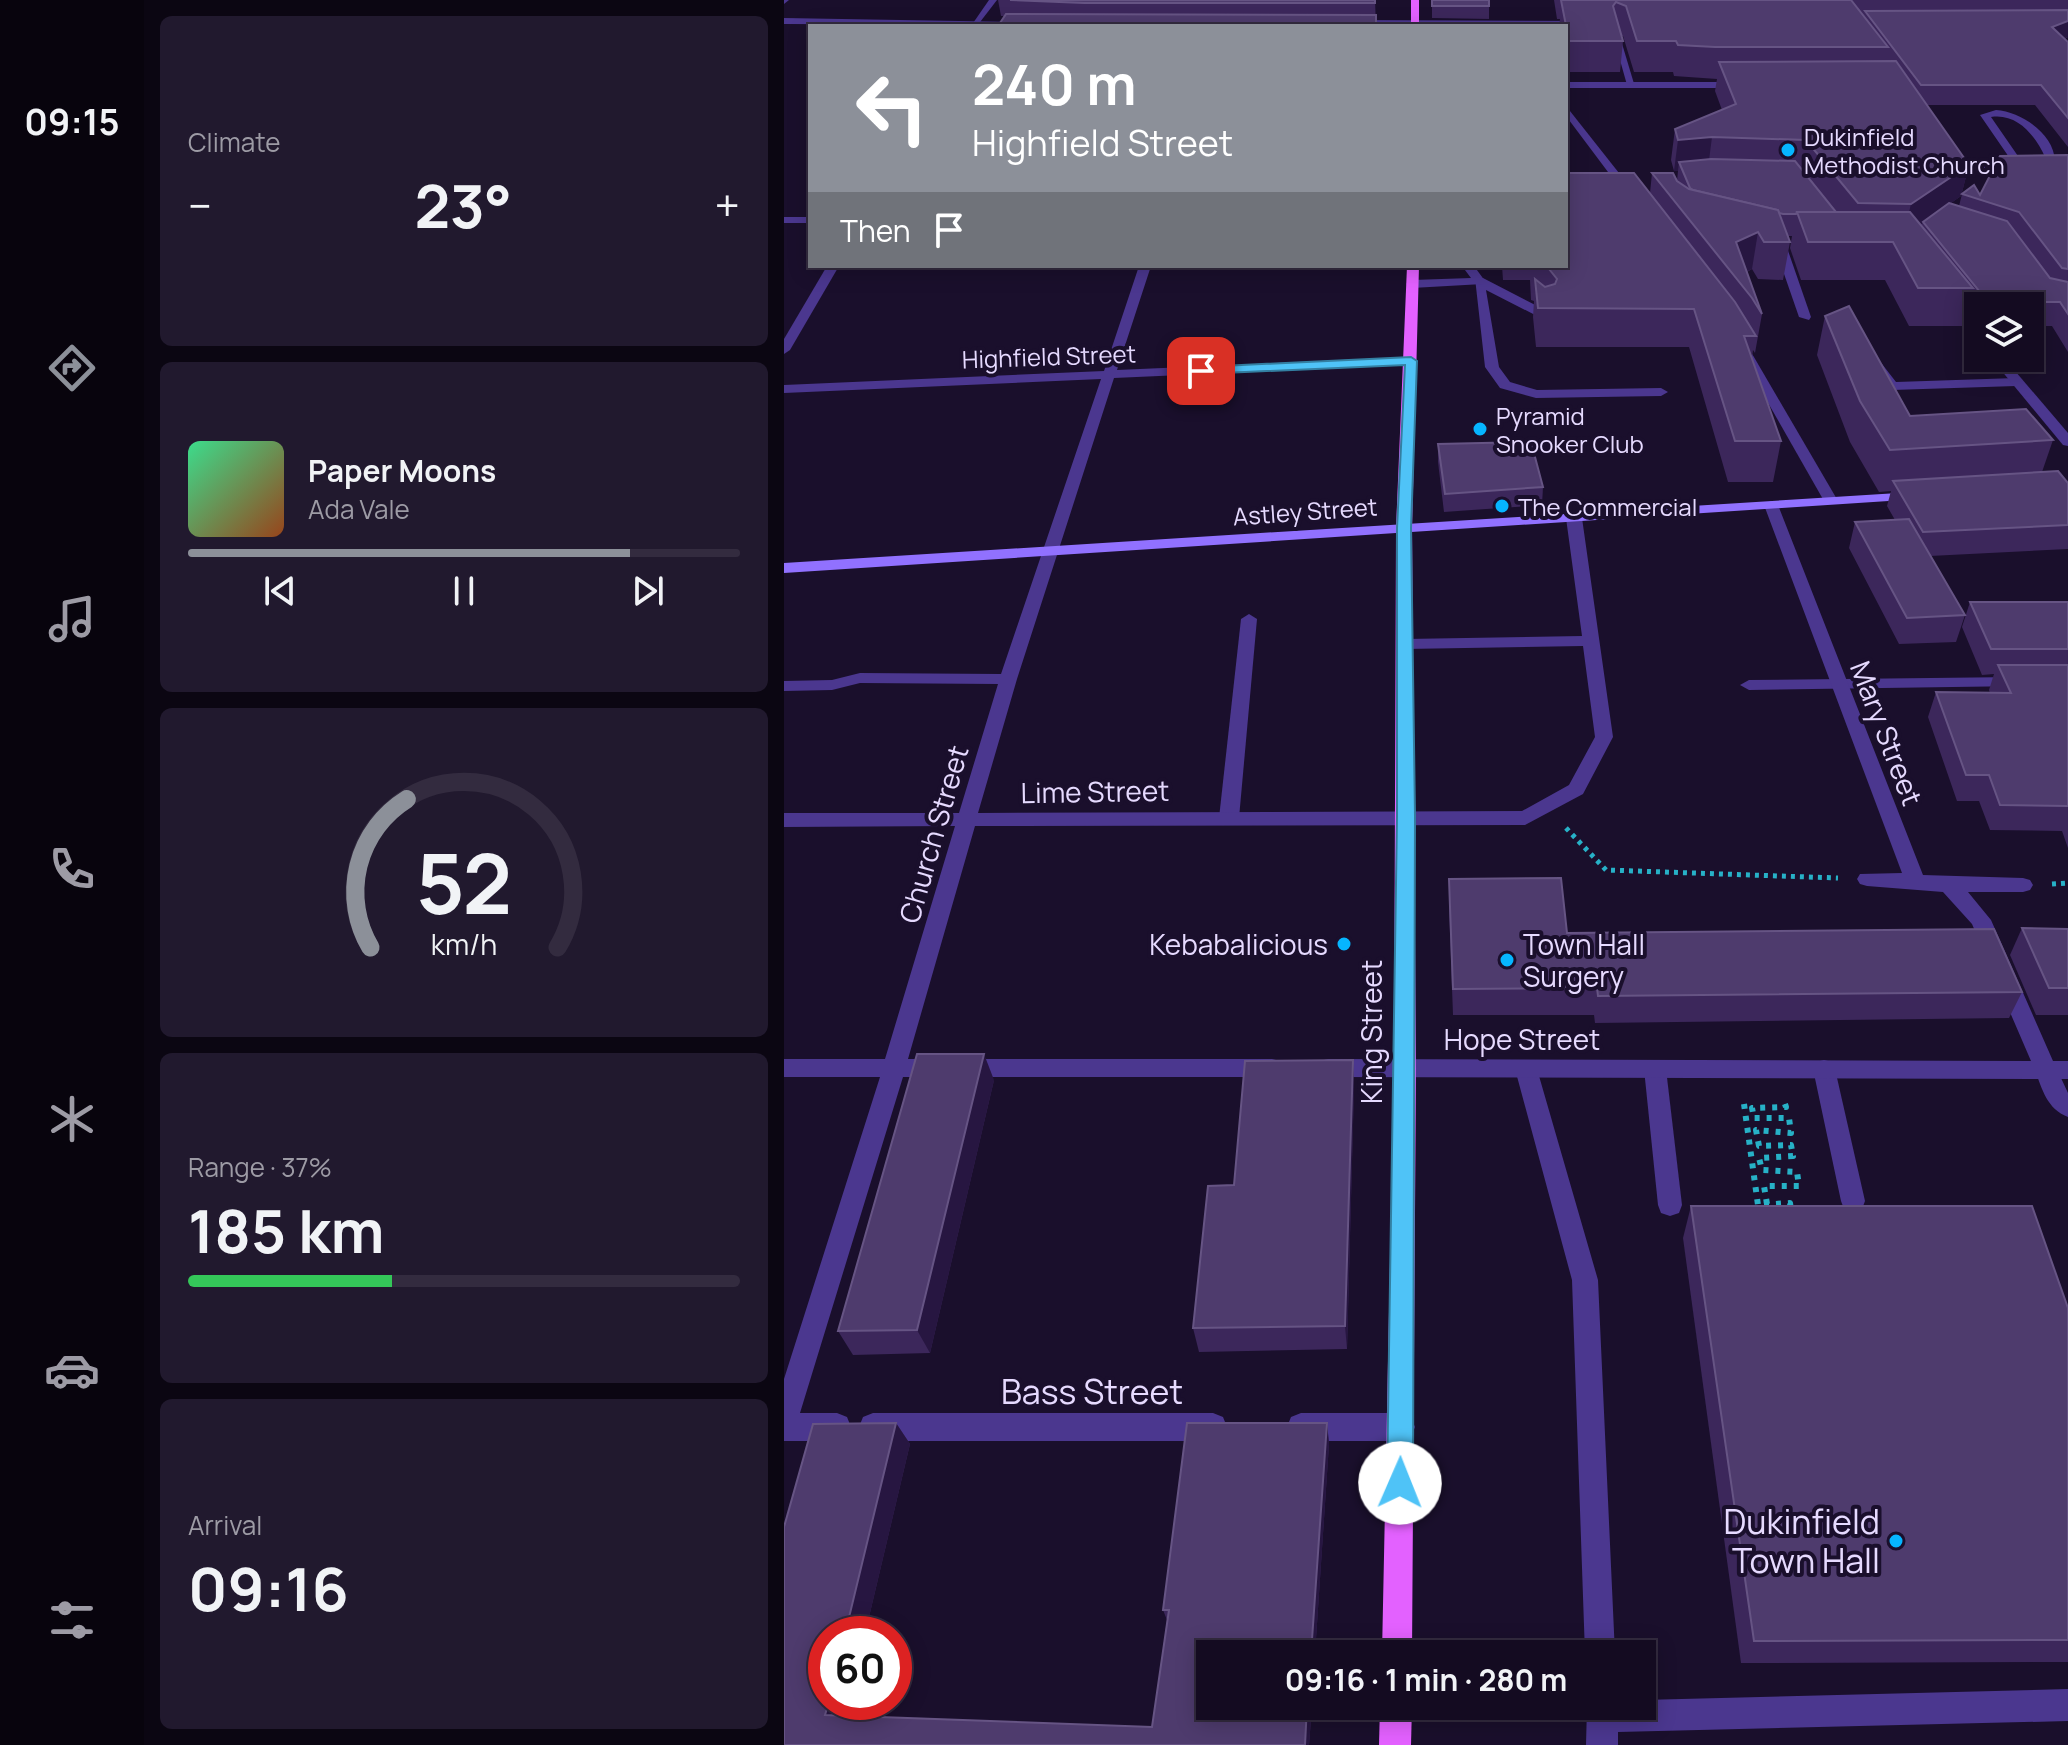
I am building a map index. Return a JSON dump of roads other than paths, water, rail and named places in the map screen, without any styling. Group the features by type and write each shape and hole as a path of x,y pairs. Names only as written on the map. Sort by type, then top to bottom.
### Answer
{"main road":[{"path":"1415,0 1415,24"},
{"name":"King Street","path":"1397,1640 1405,1068 1404,528 1413,268"},
{"name":"Astley Street","path":"784,568 1926,496"},
{"path":"1395,1745 1396,1720"}],"street":[{"path":"975,24 993,0"},
{"path":"784,21 926,24"},
{"path":"1340,23 1415,24"},
{"path":"1568,24 1600,24"},
{"path":"1616,37 1632,85"},
{"path":"1568,85 1755,84"},
{"path":"1956,169 2051,159 2045,145 2015,114 1997,111 1985,115 2017,162"},
{"path":"1568,112 1638,205"},
{"path":"1947,157 1966,182"},
{"path":"784,220 808,220"},
{"path":"1766,238 1786,242 1805,317"},
{"path":"784,350 832,268"},
{"name":"Church Street","path":"784,1424 894,1068 1008,679 1144,268"},
{"path":"1469,268 1479,281 1541,313 1546,319"},
{"path":"1412,284 1479,281"},
{"path":"1479,281 1492,367 1505,385 1536,394 1661,392"},
{"path":"1942,288 1964,316"},
{"path":"1737,338 1831,501"},
{"path":"1869,357 1892,386 2016,382"},
{"name":"Highfield Street","path":"784,389 1411,361"},
{"path":"2008,372 2068,442"},
{"name":"Mary Street","path":"1771,505 1915,881"},
{"name":"Lime Street","path":"784,820 1525,818 1576,789 1604,737 1574,518"},
{"path":"1229,818 1249,619"},
{"path":"1405,644 1591,641"},
{"path":"784,686 832,685 860,678 1008,679"},
{"path":"1749,685 2031,682"},
{"path":"1867,879 1949,885 2023,885"},
{"path":"1949,885 1981,920 2057,1070 2056,1096 2068,1107"},
{"name":"Hope Street","path":"784,1068 2057,1070"},
{"path":"1526,1069 1585,1280 1599,1640"},
{"path":"1655,1069 1670,1205"},
{"path":"1824,1069 1853,1201"},
{"name":"Bass Street","path":"784,1424 1234,1427"},
{"path":"1280,1427 1401,1427"},
{"path":"1602,1723 2068,1705"}],"place":[{"name":"Dukinfield Methodist Church","path":"1788,150"},
{"name":"Pyramid Snooker Club","path":"1480,429"},
{"name":"The Commercial","path":"1502,506"},
{"name":"Kebabalicious","path":"1344,944"},
{"name":"Town Hall Surgery","path":"1507,960"},
{"name":"Dukinfield Town Hall","path":"1896,1541"}]}
